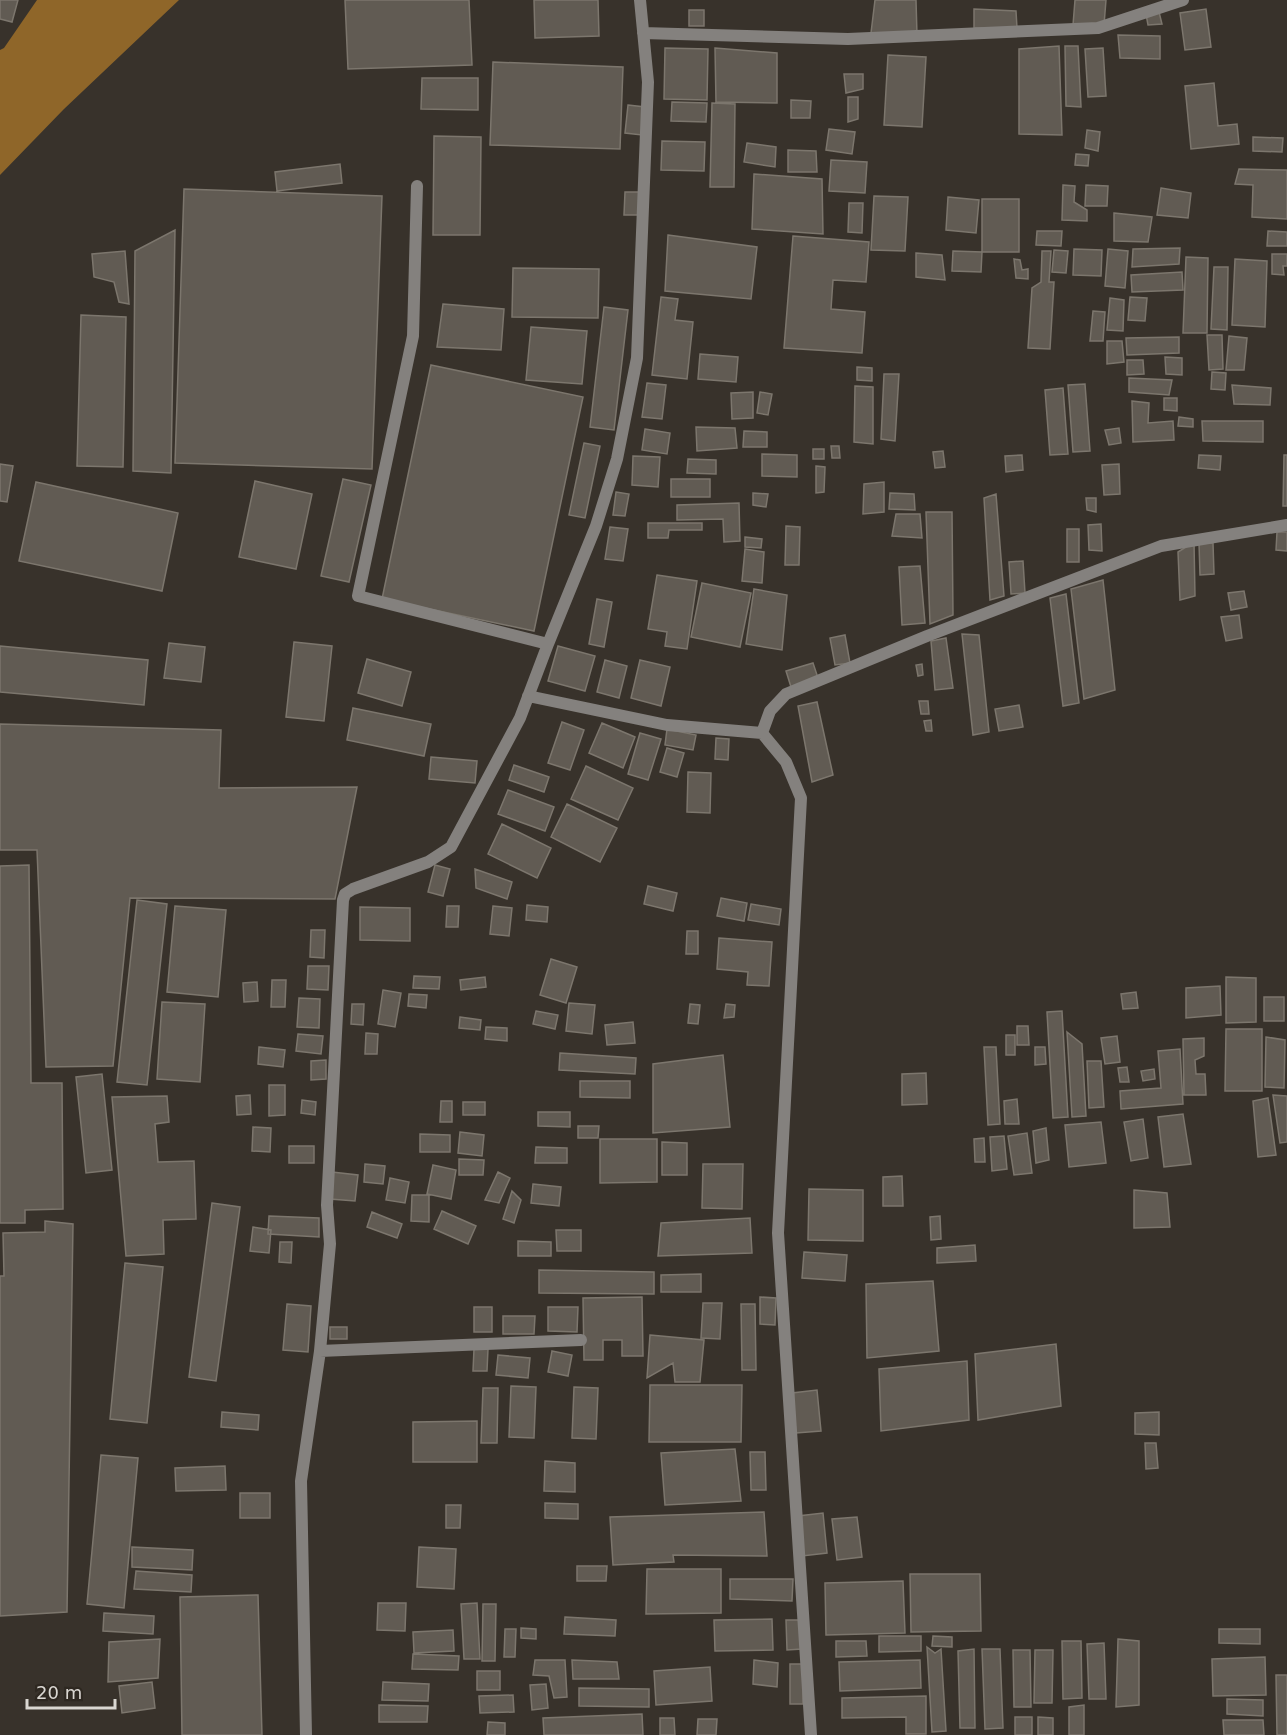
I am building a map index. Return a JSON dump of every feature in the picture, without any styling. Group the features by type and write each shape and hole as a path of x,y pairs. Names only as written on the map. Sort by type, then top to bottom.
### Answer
{"street":[{"path":"306,1735 301,1480 320,1351 330,1244 327,1205 343,900 345,894 353,889 428,862 451,847 520,718 596,526 617,459 638,358 648,82 640,0"},
{"path":"643,33 848,39 1098,28 1183,0"},
{"path":"417,186 413,336 358,596 548,644"},
{"path":"762,733 770,711 786,694 916,641 1161,546 1287,525"},
{"path":"528,696 667,725 762,733 786,762 801,798 778,1233 811,1735"},
{"path":"320,1351 581,1340"}],"shaded area":[{"path":"37,0 179,0 64,109 0,175 0,50 4,48"}],"building":[{"path":"0,0 18,0 12,22 0,19"},
{"path":"345,0 469,0 472,65 348,69"},
{"path":"534,0 598,0 599,36 535,38"},
{"path":"875,0 916,0 917,35 871,33"},
{"path":"1075,0 1106,0 1104,25 1073,25"},
{"path":"974,9 1016,11 1017,28 974,28"},
{"path":"1206,9 1211,47 1185,50 1180,13"},
{"path":"689,10 704,10 704,26 689,26"},
{"path":"1159,12 1162,24 1148,25 1146,14"},
{"path":"1118,35 1160,36 1160,59 1120,58"},
{"path":"1059,46 1062,135 1019,134 1019,49"},
{"path":"1065,46 1078,46 1081,107 1066,106"},
{"path":"665,48 708,49 707,100 664,99"},
{"path":"715,48 777,53 777,103 716,102"},
{"path":"1103,48 1106,96 1088,97 1085,49"},
{"path":"888,55 926,57 922,127 884,125"},
{"path":"493,62 623,67 620,149 490,145"},
{"path":"844,74 863,74 863,89 846,93"},
{"path":"422,78 478,78 478,110 421,109"},
{"path":"1214,83 1218,126 1237,124 1239,144 1191,149 1185,86"},
{"path":"848,97 858,97 858,119 848,122"},
{"path":"791,100 811,101 810,118 791,118"},
{"path":"672,102 707,103 706,122 671,121"},
{"path":"712,103 735,104 734,187 710,187"},
{"path":"628,105 645,107 642,135 625,133"},
{"path":"829,129 855,132 852,154 826,150"},
{"path":"1087,130 1100,132 1098,151 1085,148"},
{"path":"434,136 481,137 480,235 433,235"},
{"path":"1253,137 1283,138 1282,152 1253,151"},
{"path":"662,141 705,142 704,171 661,170"},
{"path":"747,143 776,147 775,167 744,162"},
{"path":"788,150 816,151 817,172 788,172"},
{"path":"1076,154 1089,155 1088,166 1075,165"},
{"path":"831,160 867,162 865,193 829,191"},
{"path":"340,164 342,183 277,191 275,172"},
{"path":"1239,169 1287,170 1287,219 1252,217 1253,185 1235,184"},
{"path":"754,174 822,179 823,234 752,229"},
{"path":"1063,185 1075,186 1074,202 1087,210 1087,221 1062,220"},
{"path":"1086,185 1108,186 1107,206 1085,206"},
{"path":"1161,188 1191,193 1188,218 1157,215"},
{"path":"184,189 382,196 372,469 175,463"},
{"path":"625,192 640,192 640,215 624,215"},
{"path":"874,196 908,197 905,251 871,250"},
{"path":"948,197 979,200 976,233 946,230"},
{"path":"982,199 1019,199 1019,252 982,252"},
{"path":"849,203 863,203 862,233 848,232"},
{"path":"1114,213 1152,217 1148,242 1114,241"},
{"path":"175,230 171,473 133,471 135,251"},
{"path":"1037,231 1062,231 1061,246 1036,245"},
{"path":"1268,231 1287,232 1287,246 1267,246"},
{"path":"668,235 757,247 751,299 665,291"},
{"path":"793,236 869,242 866,282 833,280 831,309 865,312 862,353 784,348"},
{"path":"1180,248 1179,264 1132,267 1133,249"},
{"path":"1074,249 1102,250 1101,276 1073,275"},
{"path":"1108,249 1128,251 1125,288 1105,286"},
{"path":"1054,250 1068,251 1066,273 1052,272"},
{"path":"125,251 129,304 119,302 114,282 94,277 92,254"},
{"path":"953,251 982,252 981,272 952,271"},
{"path":"1042,251 1051,251 1049,282 1054,282 1050,349 1028,348 1032,288 1041,282"},
{"path":"916,253 942,255 945,280 916,277"},
{"path":"1272,254 1287,254 1287,266 1283,266 1284,275 1272,274"},
{"path":"1186,257 1208,258 1207,333 1183,333"},
{"path":"1014,259 1020,260 1022,270 1028,269 1028,279 1016,278"},
{"path":"1235,259 1267,261 1265,327 1232,325"},
{"path":"1214,267 1228,267 1227,330 1211,329"},
{"path":"513,268 599,269 598,318 512,317"},
{"path":"1182,272 1183,290 1132,292 1131,275"},
{"path":"661,297 678,299 675,320 693,322 687,379 652,375"},
{"path":"1130,297 1147,298 1145,321 1128,320"},
{"path":"1110,298 1124,300 1123,331 1107,330"},
{"path":"443,304 504,309 501,350 437,347"},
{"path":"604,307 628,310 614,430 590,427"},
{"path":"1093,311 1105,312 1103,341 1090,341"},
{"path":"81,315 126,317 123,467 77,466"},
{"path":"531,327 587,331 582,384 526,380"},
{"path":"1207,335 1222,335 1223,369 1209,370"},
{"path":"1229,336 1247,338 1244,370 1226,370"},
{"path":"1179,337 1179,353 1127,355 1126,338"},
{"path":"1107,341 1122,341 1124,362 1107,364"},
{"path":"700,354 738,357 736,382 698,379"},
{"path":"1165,357 1182,358 1182,375 1166,374"},
{"path":"1127,360 1143,360 1144,374 1127,375"},
{"path":"431,365 583,397 534,631 382,599"},
{"path":"857,367 872,368 872,381 857,380"},
{"path":"1212,372 1226,373 1225,390 1211,389"},
{"path":"884,374 899,374 895,441 881,439"},
{"path":"1129,378 1172,380 1169,395 1129,392"},
{"path":"647,383 666,385 662,419 642,417"},
{"path":"1085,384 1090,451 1073,452 1068,385"},
{"path":"1232,385 1271,388 1270,405 1234,404"},
{"path":"855,386 873,387 873,444 854,442"},
{"path":"1063,388 1068,454 1050,455 1045,390"},
{"path":"753,392 753,418 732,419 731,393"},
{"path":"760,392 772,394 768,415 757,413"},
{"path":"1164,398 1177,398 1177,411 1164,410"},
{"path":"1132,401 1149,403 1148,423 1173,421 1174,440 1133,442"},
{"path":"1179,417 1193,419 1193,427 1178,426"},
{"path":"1202,421 1263,421 1263,442 1203,441"},
{"path":"696,427 735,428 737,448 697,451"},
{"path":"1119,428 1121,443 1109,445 1105,430"},
{"path":"645,429 670,433 667,454 642,450"},
{"path":"744,431 767,432 767,447 743,447"},
{"path":"584,443 600,446 585,518 569,515"},
{"path":"831,446 839,446 840,458 832,458"},
{"path":"813,449 824,449 824,459 813,459"},
{"path":"943,451 945,467 935,468 933,452"},
{"path":"762,454 797,455 797,477 762,476"},
{"path":"1022,455 1023,470 1006,472 1005,456"},
{"path":"1199,455 1221,456 1220,470 1198,468"},
{"path":"1284,455 1287,455 1287,506 1283,506"},
{"path":"633,456 660,457 658,487 632,485"},
{"path":"688,459 716,460 716,474 687,473"},
{"path":"0,464 13,466 7,502 0,501"},
{"path":"1119,464 1120,494 1104,495 1102,465"},
{"path":"816,466 825,467 824,492 816,493"},
{"path":"343,479 371,485 349,582 321,576"},
{"path":"671,479 710,479 710,497 671,497"},
{"path":"255,481 312,494 296,569 239,557"},
{"path":"36,482 178,513 162,591 19,561"},
{"path":"884,482 884,512 863,514 864,484"},
{"path":"616,492 629,494 625,516 613,515"},
{"path":"753,493 768,494 766,507 753,505"},
{"path":"890,493 914,494 915,510 889,509"},
{"path":"996,494 1004,596 990,600 984,498"},
{"path":"1086,498 1096,498 1096,512 1087,510"},
{"path":"739,503 740,541 724,542 723,519 677,520 677,505"},
{"path":"926,512 952,512 953,615 930,624"},
{"path":"896,514 920,514 922,538 892,536"},
{"path":"648,523 702,523 702,530 669,530 668,538 648,538"},
{"path":"1101,524 1102,551 1089,550 1088,525"},
{"path":"786,526 800,527 799,565 785,565"},
{"path":"610,527 628,529 623,561 605,559"},
{"path":"1067,529 1079,529 1079,562 1067,562"},
{"path":"1277,532 1287,532 1287,551 1276,550"},
{"path":"745,537 762,539 761,548 745,547"},
{"path":"1194,542 1195,596 1180,600 1178,552"},
{"path":"1199,543 1213,543 1214,574 1200,575"},
{"path":"745,549 764,552 762,583 742,581"},
{"path":"1023,561 1025,593 1011,594 1009,562"},
{"path":"920,566 925,623 902,625 899,567"},
{"path":"657,575 697,581 687,649 665,646 667,632 648,629"},
{"path":"1103,580 1115,690 1084,699 1071,589"},
{"path":"702,583 751,593 740,647 691,637"},
{"path":"754,589 787,595 782,650 746,644"},
{"path":"1244,591 1247,607 1231,610 1228,593"},
{"path":"1066,594 1079,703 1063,706 1050,598"},
{"path":"597,599 612,602 604,647 589,644"},
{"path":"1239,615 1242,638 1226,641 1221,617"},
{"path":"962,634 979,635 989,732 973,735"},
{"path":"845,635 850,663 835,665 830,638"},
{"path":"946,638 953,688 935,690 931,641"},
{"path":"294,642 332,646 324,721 286,717"},
{"path":"169,643 205,647 201,682 164,678"},
{"path":"0,646 148,660 144,705 0,692"},
{"path":"558,646 595,656 585,691 548,681"},
{"path":"367,659 411,672 402,706 358,693"},
{"path":"605,660 627,666 619,698 597,692"},
{"path":"640,660 670,667 661,706 631,698"},
{"path":"813,663 818,678 791,687 786,671"},
{"path":"922,664 923,675 918,676 916,665"},
{"path":"919,701 928,701 929,714 921,714"},
{"path":"817,702 833,775 812,782 798,706"},
{"path":"1019,705 1023,727 999,731 995,709"},
{"path":"353,708 431,724 424,756 347,740"},
{"path":"931,720 932,731 926,731 924,721"},
{"path":"562,722 584,730 570,770 548,763"},
{"path":"602,723 635,737 623,768 589,753"},
{"path":"0,724 221,730 219,788 357,787 335,899 130,898 113,1066 46,1067 37,850 0,850"},
{"path":"667,729 696,735 693,750 665,745"},
{"path":"640,733 661,739 648,780 628,774"},
{"path":"716,738 729,739 728,760 715,759"},
{"path":"667,748 684,753 677,777 660,772"},
{"path":"431,757 477,761 475,783 429,779"},
{"path":"514,765 549,777 544,792 509,780"},
{"path":"586,766 633,788 618,820 571,799"},
{"path":"688,772 711,773 710,813 687,812"},
{"path":"508,790 554,807 545,831 498,814"},
{"path":"567,804 617,828 600,862 551,837"},
{"path":"502,824 551,848 537,878 488,854"},
{"path":"29,865 31,1083 62,1083 63,1209 25,1210 25,1223 0,1223 0,866"},
{"path":"435,865 450,869 443,896 428,892"},
{"path":"475,869 512,882 507,899 476,888"},
{"path":"648,886 677,893 673,911 644,904"},
{"path":"721,898 747,903 744,921 717,916"},
{"path":"137,900 167,904 147,1085 117,1082"},
{"path":"751,904 781,909 779,925 748,920"},
{"path":"527,905 548,907 547,922 526,920"},
{"path":"175,906 226,910 218,997 167,992"},
{"path":"447,906 459,906 458,927 446,927"},
{"path":"493,906 512,908 509,936 490,934"},
{"path":"360,907 410,908 410,941 360,940"},
{"path":"311,930 325,930 324,958 310,957"},
{"path":"687,931 698,931 698,954 686,954"},
{"path":"719,938 772,942 769,986 747,985 748,972 717,969"},
{"path":"551,959 577,967 566,1003 540,995"},
{"path":"308,966 329,966 328,990 307,989"},
{"path":"414,976 440,977 439,989 413,988"},
{"path":"485,977 486,987 461,990 460,980"},
{"path":"1226,977 1256,978 1256,1022 1226,1023"},
{"path":"272,980 286,980 285,1007 271,1007"},
{"path":"257,982 258,1001 244,1002 243,983"},
{"path":"1220,986 1221,1015 1186,1018 1186,988"},
{"path":"383,990 401,993 395,1027 378,1024"},
{"path":"1136,992 1138,1008 1123,1009 1121,994"},
{"path":"409,994 427,995 426,1008 408,1006"},
{"path":"1264,997 1284,997 1284,1021 1264,1021"},
{"path":"299,998 320,999 319,1028 297,1027"},
{"path":"162,1002 205,1004 200,1082 157,1079"},
{"path":"569,1003 595,1005 592,1034 566,1031"},
{"path":"352,1004 364,1004 363,1025 351,1024"},
{"path":"690,1004 700,1005 698,1024 688,1023"},
{"path":"726,1004 735,1005 734,1017 724,1018"},
{"path":"536,1011 558,1015 555,1029 533,1024"},
{"path":"1062,1011 1068,1117 1053,1118 1047,1012"},
{"path":"460,1017 481,1020 480,1030 459,1028"},
{"path":"633,1022 635,1043 607,1045 605,1025"},
{"path":"1017,1026 1028,1026 1029,1045 1017,1045"},
{"path":"486,1027 507,1028 507,1041 485,1039"},
{"path":"1226,1029 1262,1029 1262,1091 1225,1091"},
{"path":"1067,1032 1082,1044 1086,1116 1072,1117"},
{"path":"366,1033 378,1034 377,1054 365,1054"},
{"path":"298,1034 323,1036 321,1054 296,1051"},
{"path":"1006,1035 1015,1035 1015,1055 1006,1055"},
{"path":"1117,1036 1120,1062 1105,1064 1101,1038"},
{"path":"1266,1037 1285,1040 1284,1088 1265,1087"},
{"path":"1204,1038 1204,1056 1195,1060 1196,1074 1205,1074 1206,1095 1184,1095 1183,1039"},
{"path":"259,1047 285,1050 283,1067 258,1064"},
{"path":"984,1047 996,1047 1000,1124 988,1125"},
{"path":"1035,1047 1045,1047 1046,1064 1035,1065"},
{"path":"1180,1049 1183,1104 1121,1109 1120,1091 1161,1088 1158,1051"},
{"path":"560,1053 636,1058 635,1074 559,1070"},
{"path":"723,1055 730,1127 653,1133 653,1064"},
{"path":"326,1060 326,1079 311,1080 311,1061"},
{"path":"1087,1061 1101,1061 1104,1107 1089,1108"},
{"path":"1127,1067 1129,1082 1120,1082 1118,1068"},
{"path":"1154,1069 1155,1079 1143,1081 1141,1071"},
{"path":"926,1073 927,1104 902,1105 902,1074"},
{"path":"102,1074 112,1170 86,1173 76,1077"},
{"path":"580,1081 630,1081 630,1098 580,1097"},
{"path":"269,1085 285,1085 285,1115 269,1116"},
{"path":"250,1095 251,1114 237,1115 236,1096"},
{"path":"1273,1095 1287,1096 1287,1142 1280,1143"},
{"path":"167,1096 169,1122 155,1124 158,1162 194,1161 196,1219 163,1220 164,1254 126,1256 112,1097"},
{"path":"1268,1098 1276,1155 1258,1157 1253,1101"},
{"path":"1017,1099 1019,1124 1005,1124 1004,1101"},
{"path":"302,1100 316,1102 315,1115 301,1113"},
{"path":"441,1101 452,1101 452,1122 440,1122"},
{"path":"463,1102 485,1102 485,1115 463,1115"},
{"path":"538,1112 570,1112 570,1127 538,1126"},
{"path":"1183,1114 1191,1164 1164,1167 1158,1117"},
{"path":"1143,1119 1148,1158 1131,1161 1124,1122"},
{"path":"1101,1122 1106,1163 1069,1167 1065,1125"},
{"path":"578,1126 599,1126 598,1138 578,1138"},
{"path":"253,1127 271,1128 270,1152 252,1151"},
{"path":"1046,1128 1049,1160 1036,1163 1033,1131"},
{"path":"460,1132 484,1135 482,1156 458,1153"},
{"path":"1027,1133 1032,1173 1014,1175 1008,1136"},
{"path":"420,1134 450,1135 450,1152 420,1152"},
{"path":"1004,1136 1007,1169 992,1171 990,1137"},
{"path":"984,1138 985,1162 975,1162 974,1139"},
{"path":"600,1139 657,1139 657,1182 600,1183"},
{"path":"662,1142 687,1143 687,1175 662,1175"},
{"path":"289,1146 314,1146 314,1163 289,1163"},
{"path":"536,1147 567,1148 567,1163 535,1163"},
{"path":"459,1159 484,1160 483,1175 459,1175"},
{"path":"365,1164 385,1166 383,1184 364,1182"},
{"path":"703,1164 743,1164 742,1209 702,1208"},
{"path":"433,1165 456,1170 451,1199 427,1194"},
{"path":"332,1172 358,1175 355,1201 330,1199"},
{"path":"498,1172 510,1178 499,1203 485,1200"},
{"path":"902,1176 903,1206 883,1206 883,1177"},
{"path":"390,1178 409,1182 405,1203 386,1200"},
{"path":"533,1184 561,1187 559,1206 531,1203"},
{"path":"809,1189 863,1190 863,1241 808,1240"},
{"path":"1134,1190 1167,1193 1170,1227 1134,1228"},
{"path":"512,1191 521,1200 514,1223 503,1219"},
{"path":"412,1195 429,1195 429,1222 411,1221"},
{"path":"212,1203 240,1207 216,1381 189,1377"},
{"path":"442,1211 476,1226 468,1244 434,1229"},
{"path":"372,1212 402,1224 397,1238 367,1227"},
{"path":"269,1216 319,1218 319,1237 268,1234"},
{"path":"940,1216 941,1239 931,1240 930,1217"},
{"path":"750,1218 752,1253 658,1256 661,1223"},
{"path":"45,1221 73,1224 67,1612 0,1616 0,1276 4,1276 3,1233 45,1232"},
{"path":"253,1227 271,1230 269,1253 250,1251"},
{"path":"556,1230 581,1230 581,1251 557,1251"},
{"path":"518,1241 551,1242 551,1256 518,1256"},
{"path":"280,1242 292,1242 291,1263 279,1262"},
{"path":"975,1245 976,1261 937,1263 937,1248"},
{"path":"804,1252 847,1255 845,1281 802,1278"},
{"path":"125,1263 163,1267 147,1423 110,1419"},
{"path":"539,1270 654,1272 654,1294 539,1293"},
{"path":"701,1274 701,1292 661,1292 661,1275"},
{"path":"933,1281 939,1351 867,1358 866,1284"},
{"path":"642,1297 643,1356 622,1356 622,1340 603,1340 603,1360 584,1360 583,1298"},
{"path":"760,1297 776,1298 775,1325 760,1324"},
{"path":"703,1303 722,1303 720,1339 701,1338"},
{"path":"287,1304 311,1306 308,1352 283,1350"},
{"path":"741,1304 755,1304 756,1370 742,1370"},
{"path":"474,1307 492,1307 492,1332 474,1332"},
{"path":"548,1307 578,1307 577,1332 548,1331"},
{"path":"503,1316 535,1316 534,1334 503,1334"},
{"path":"330,1327 347,1327 347,1339 330,1339"},
{"path":"650,1335 704,1340 700,1382 675,1382 673,1363 647,1378"},
{"path":"1056,1344 1061,1406 978,1420 975,1354"},
{"path":"474,1349 488,1349 487,1371 473,1371"},
{"path":"552,1351 572,1355 568,1376 548,1372"},
{"path":"498,1355 530,1358 528,1378 496,1375"},
{"path":"967,1361 969,1420 881,1431 879,1369"},
{"path":"650,1385 742,1385 741,1442 649,1442"},
{"path":"511,1386 536,1387 534,1438 509,1437"},
{"path":"574,1387 598,1388 596,1439 572,1438"},
{"path":"483,1388 498,1388 497,1443 481,1443"},
{"path":"817,1390 821,1431 796,1433 792,1393"},
{"path":"222,1412 259,1415 258,1430 221,1427"},
{"path":"1159,1412 1159,1435 1135,1434 1135,1413"},
{"path":"477,1421 477,1462 413,1462 413,1422"},
{"path":"1145,1443 1156,1443 1158,1468 1146,1469"},
{"path":"735,1449 741,1501 665,1505 661,1453"},
{"path":"750,1452 765,1452 766,1490 751,1490"},
{"path":"101,1455 138,1458 124,1608 87,1604"},
{"path":"545,1461 575,1463 575,1492 544,1491"},
{"path":"225,1466 226,1490 176,1491 175,1468"},
{"path":"240,1493 270,1493 270,1518 240,1518"},
{"path":"545,1503 578,1504 578,1519 545,1518"},
{"path":"446,1505 461,1505 460,1528 446,1528"},
{"path":"764,1512 767,1556 673,1555 674,1562 613,1565 610,1517"},
{"path":"823,1513 827,1553 802,1556 798,1516"},
{"path":"857,1517 862,1557 837,1560 832,1519"},
{"path":"132,1547 193,1550 192,1570 132,1567"},
{"path":"419,1547 456,1549 454,1589 417,1587"},
{"path":"577,1566 607,1566 606,1581 577,1581"},
{"path":"647,1569 721,1569 721,1613 646,1614"},
{"path":"136,1571 192,1575 191,1592 134,1589"},
{"path":"910,1574 980,1574 981,1631 911,1632"},
{"path":"730,1579 793,1579 792,1601 730,1599"},
{"path":"903,1581 905,1633 826,1635 825,1583"},
{"path":"258,1595 262,1735 182,1735 180,1597"},
{"path":"378,1603 406,1603 405,1631 377,1630"},
{"path":"477,1603 480,1659 464,1659 461,1604"},
{"path":"483,1604 496,1604 495,1661 482,1661"},
{"path":"104,1613 154,1616 153,1634 103,1631"},
{"path":"565,1617 616,1620 615,1636 564,1634"},
{"path":"772,1619 773,1650 715,1651 714,1620"},
{"path":"786,1620 801,1620 802,1649 787,1650"},
{"path":"521,1628 536,1629 536,1639 521,1638"},
{"path":"505,1629 516,1629 515,1657 504,1657"},
{"path":"1219,1629 1260,1629 1260,1644 1219,1643"},
{"path":"453,1630 454,1651 414,1653 413,1632"},
{"path":"879,1636 921,1636 921,1651 879,1652"},
{"path":"933,1636 952,1637 952,1647 932,1646"},
{"path":"160,1639 158,1678 108,1682 109,1642"},
{"path":"1118,1639 1139,1641 1139,1705 1116,1707"},
{"path":"836,1641 866,1641 867,1656 836,1657"},
{"path":"1062,1641 1081,1641 1082,1698 1063,1699"},
{"path":"1104,1643 1106,1699 1089,1699 1087,1644"},
{"path":"927,1647 935,1653 941,1649 946,1731 932,1732"},
{"path":"974,1649 975,1728 960,1728 958,1651"},
{"path":"982,1649 1000,1649 1003,1728 985,1729"},
{"path":"1013,1650 1030,1650 1031,1707 1014,1707"},
{"path":"1035,1650 1053,1650 1052,1703 1034,1703"},
{"path":"413,1654 459,1656 458,1670 412,1669"},
{"path":"1265,1657 1266,1695 1213,1696 1212,1659"},
{"path":"535,1660 565,1660 567,1697 554,1698 549,1676 533,1675"},
{"path":"572,1660 617,1662 619,1679 573,1679"},
{"path":"754,1660 778,1663 777,1687 753,1684"},
{"path":"920,1660 921,1688 840,1691 839,1662"},
{"path":"790,1664 803,1664 803,1704 790,1704"},
{"path":"710,1667 712,1701 656,1705 654,1671"},
{"path":"477,1671 500,1671 500,1690 477,1690"},
{"path":"1276,1675 1287,1675 1287,1735 1277,1735"},
{"path":"152,1682 155,1708 122,1713 119,1686"},
{"path":"383,1682 429,1684 428,1701 382,1700"},
{"path":"546,1684 548,1708 532,1710 530,1685"},
{"path":"579,1688 649,1689 649,1707 579,1706"},
{"path":"513,1695 514,1712 480,1713 479,1696"},
{"path":"926,1696 926,1734 906,1734 906,1717 842,1718 842,1698"},
{"path":"1227,1699 1263,1700 1263,1716 1227,1714"},
{"path":"379,1705 428,1706 427,1722 379,1722"},
{"path":"1084,1705 1084,1735 1069,1735 1069,1707"},
{"path":"642,1714 643,1735 544,1735 543,1718"},
{"path":"1015,1717 1032,1717 1032,1735 1015,1735"},
{"path":"1038,1717 1053,1718 1053,1735 1038,1735"},
{"path":"660,1718 674,1718 675,1735 660,1735"},
{"path":"698,1719 717,1719 716,1735 697,1735"},
{"path":"1223,1720 1263,1720 1264,1735 1224,1735"},
{"path":"488,1722 505,1723 505,1735 487,1735"}]}
